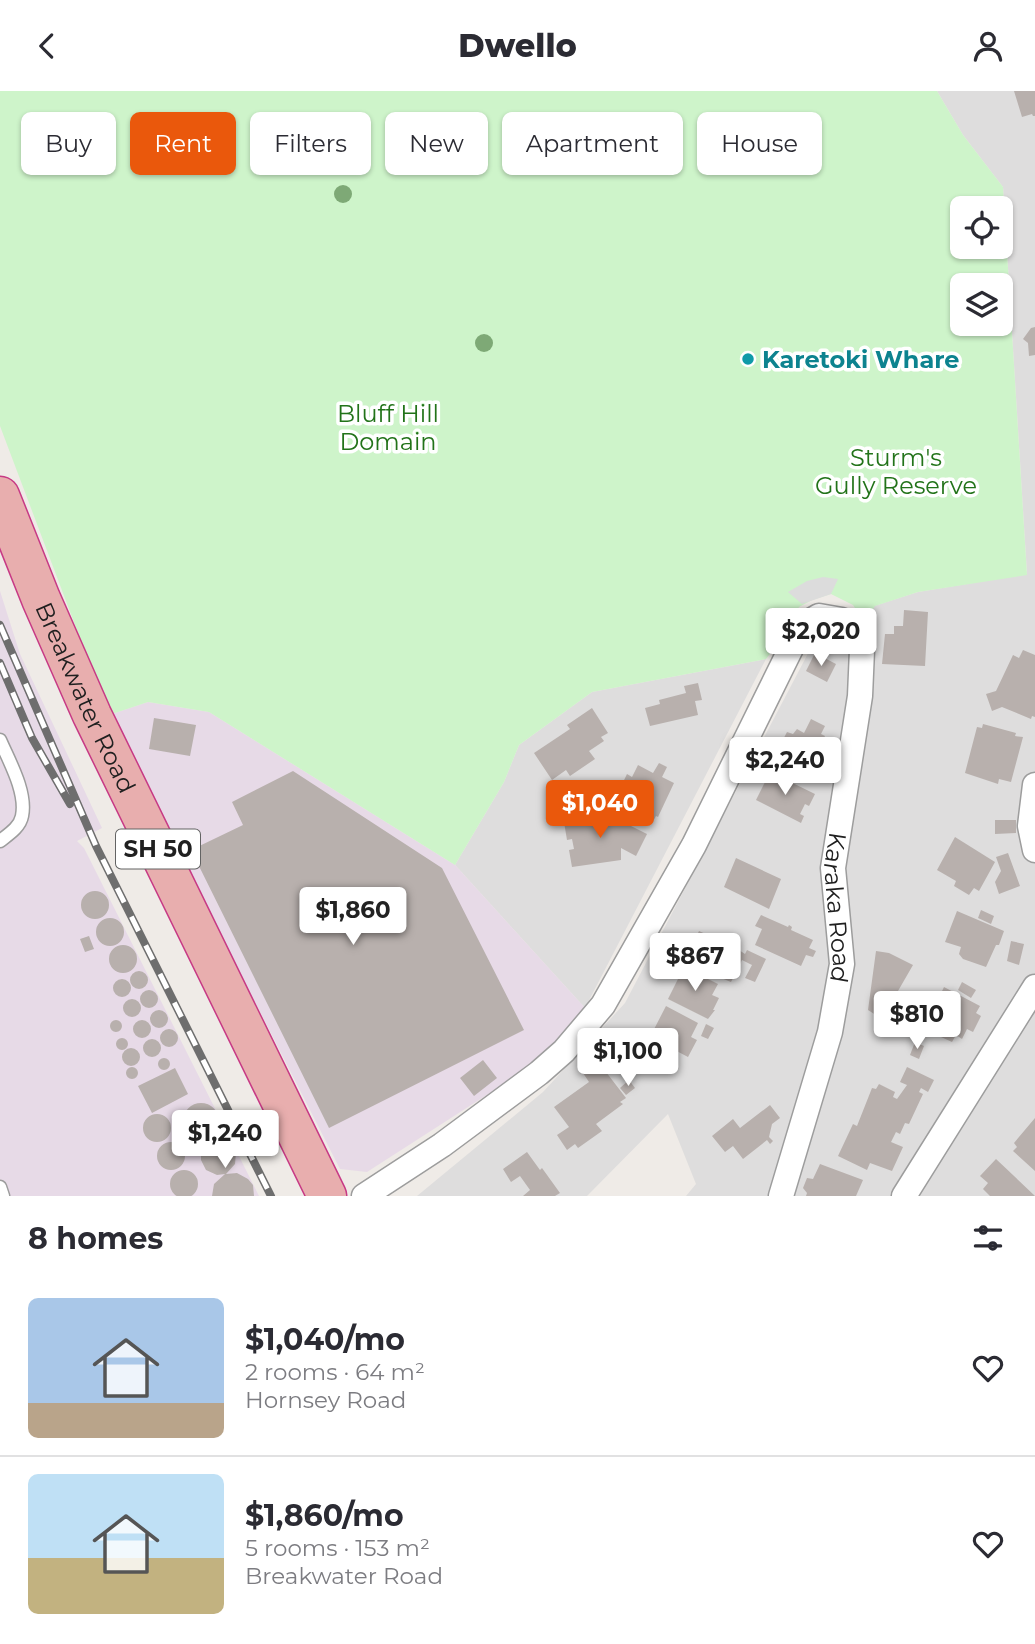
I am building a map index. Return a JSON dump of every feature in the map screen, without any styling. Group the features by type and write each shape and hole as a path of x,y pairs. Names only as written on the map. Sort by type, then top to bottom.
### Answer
{"highway":[{"name":"Breakwater Road","path":"0,496 92,715 327,1196"}],"street":[{"name":"Karaka Road","path":"364,1196 442,1145 540,1073 587,1025 616,982 694,845 802,627 819,616 842,620 856,633 862,650 860,696 833,868 842,964 830,1032 781,1196"},
{"path":"1035,785 1030,826 1035,850"},
{"path":"904,1196 1035,987"}],"lane":[{"path":"0,740 22,800 22,818 14,831 0,841"},
{"path":"0,1187 3,1196"}],"shaded area":[{"path":"937,91 1035,91 1035,1196 686,1196 696,1184 668,1114 587,1196 417,1196 543,1092 625,1003 815,640 827,630 864,622 874,606 918,592 1027,574 1012,336 1013,273 1008,273 1007,259 1013,259 1013,196 1004,196 1003,187 963,135"},
{"path":"823,577 838,579 831,594 802,604 788,592 807,581"},
{"path":"0,591 20,654 102,828 77,841 84,848 259,1196 0,1196"},
{"path":"766,659 585,1008 455,865 504,782 519,745 592,692"},
{"path":"148,702 209,712 455,865 585,1008 538,1062 367,1172 340,1169 109,715"}],"green space":[{"name":"Bluff Hill Domain","path":"0,91 937,91 963,135 1003,187 1004,196 950,196 950,259 1007,259 1008,273 950,273 950,336 1012,336 1027,575 918,592 875,606 864,622 853,605 831,594 799,607 766,659 592,692 519,745 504,782 455,865 209,712 148,702 109,715 0,426"}],"building":[{"path":"1014,91 1035,91 1035,116 1032,114 1022,117"},
{"path":"1035,327 1035,355 1029,356 1028,343 1023,339 1031,328"},
{"path":"904,610 928,612 925,666 882,664 885,634 894,634 894,626 903,626"},
{"path":"1023,650 1035,655 1035,717 1032,716 1031,719 1002,707 992,711 986,694 996,691 1013,655 1019,658"},
{"path":"815,653 836,664 827,682 806,671"},
{"path":"698,683 702,700 695,701 698,715 650,726 645,708 660,704 659,700 686,693 684,686"},
{"path":"592,708 608,733 601,737 604,741 589,751 595,759 570,776 566,770 552,780 534,753 570,729 567,725"},
{"path":"154,718 196,725 190,756 149,749"},
{"path":"811,719 825,726 821,734 825,736 818,750 826,754 814,781 778,763 774,757 787,732 793,734 797,729 804,733"},
{"path":"983,724 1023,737 1011,782 999,779 998,784 965,773 977,727 982,728"},
{"path":"659,763 667,767 662,777 674,783 658,817 656,816 652,823 611,807 627,774 632,777 638,765 653,773"},
{"path":"293,771 442,868 524,1030 329,1128 191,850 243,825 232,802"},
{"path":"770,772 815,794 809,806 805,804 800,814 804,816 801,823 756,800"},
{"path":"592,811 593,817 609,825 611,821 622,826 623,822 647,834 636,856 621,848 621,860 572,867 569,850 574,849 572,839 567,840 563,816"},
{"path":"995,820 1016,820 1016,833 995,834"},
{"path":"955,837 995,862 979,891 974,888 969,895 954,886 956,881 937,870"},
{"path":"1008,853 1020,886 999,894 995,882 1001,871 996,857"},
{"path":"736,858 781,879 769,909 724,887"},
{"path":"95,891 105,895 109,905 105,915 95,919 85,915 81,905 85,895"},
{"path":"981,910 994,916 991,924 978,918"},
{"path":"957,911 1004,931 986,967 963,959 959,954 961,947 945,942"},
{"path":"761,915 788,927 789,925 791,930 813,940 809,948 816,951 813,957 806,955 801,966 755,945 762,929 755,926"},
{"path":"110,918 120,922 124,932 120,942 110,946 100,942 96,932 100,922"},
{"path":"699,931 745,954 747,950 766,959 755,982 745,978 752,965 742,960 731,982 684,963"},
{"path":"89,936 94,949 85,952 80,939"},
{"path":"1011,941 1024,944 1019,965 1007,961"},
{"path":"123,945 133,949 137,959 133,969 123,973 113,969 109,959 113,949"},
{"path":"876,951 889,953 913,965 898,991 901,993 896,1002 892,999 882,1019 868,1010"},
{"path":"684,967 718,984 712,995 719,998 708,1019 668,999"},
{"path":"139,971 145,974 148,980 145,986 139,989 133,986 130,980 133,974"},
{"path":"122,979 128,982 131,988 128,994 122,997 116,994 113,988 116,982"},
{"path":"962,982 976,990 971,998 958,990"},
{"path":"944,987 980,1006 976,1013 981,1016 973,1032 967,1029 962,1039 956,1035 952,1042 930,1032 935,1022 929,1018"},
{"path":"149,990 155,993 158,999 155,1005 149,1008 143,1005 140,999 143,993"},
{"path":"132,999 138,1002 141,1008 138,1014 132,1017 126,1014 123,1008 126,1002"},
{"path":"666,1006 698,1023 691,1037 697,1040 688,1057 650,1037"},
{"path":"159,1010 165,1013 168,1019 165,1025 159,1028 153,1025 150,1019 153,1013"},
{"path":"116,1020 122,1026 116,1032 110,1026"},
{"path":"142,1020 148,1023 151,1029 148,1035 142,1038 136,1035 133,1029 136,1023"},
{"path":"706,1024 714,1028 708,1039 701,1036"},
{"path":"169,1029 175,1032 178,1038 175,1044 169,1047 163,1044 160,1038 163,1032"},
{"path":"122,1038 128,1044 122,1050 116,1044"},
{"path":"152,1039 158,1042 161,1048 158,1054 152,1057 146,1054 143,1048 146,1042"},
{"path":"915,1042 924,1046 919,1059 910,1055"},
{"path":"131,1048 137,1051 140,1057 137,1063 131,1066 125,1063 122,1057 125,1051"},
{"path":"599,1057 608,1070 606,1072 626,1098 620,1102 623,1104 596,1124 602,1131 578,1148 575,1144 567,1150 557,1135 569,1127 554,1107 589,1082 581,1070"},
{"path":"164,1058 170,1064 164,1070 158,1064"},
{"path":"483,1060 497,1078 474,1096 460,1078"},
{"path":"132,1067 138,1073 132,1079 126,1073"},
{"path":"907,1067 934,1080 928,1092 921,1088 919,1092 923,1094 909,1124 905,1123 900,1134 896,1132 891,1142 903,1147 892,1171 870,1163 867,1170 838,1156 853,1124 857,1126 872,1088 876,1089 879,1084 895,1092 893,1097 897,1099 907,1085 900,1082"},
{"path":"175,1068 188,1094 152,1113 138,1086"},
{"path":"629,1080 635,1088 626,1095 620,1088"},
{"path":"201,1103 214,1108 219,1121 214,1134 201,1139 188,1134 183,1121 188,1108"},
{"path":"770,1105 780,1118 772,1124 769,1137 773,1141 770,1144 767,1140 743,1159 733,1146 725,1152 712,1136 733,1119 740,1128"},
{"path":"157,1114 167,1118 171,1128 167,1138 157,1142 147,1138 143,1128 147,1118"},
{"path":"1035,1118 1035,1171 1013,1151 1017,1147 1014,1143"},
{"path":"218,1139 229,1142 236,1152 235,1164 226,1174 237,1173 248,1179 253,1185 254,1196 212,1196 214,1184 225,1174 217,1175 206,1170 201,1154 207,1144"},
{"path":"171,1142 181,1146 185,1156 181,1166 171,1170 161,1166 157,1156 161,1146"},
{"path":"527,1152 560,1193 555,1196 523,1196 530,1190 520,1176 511,1182 503,1169"},
{"path":"996,1159 1035,1196 990,1196 983,1189 988,1183 980,1176"},
{"path":"820,1164 863,1180 856,1196 806,1196 803,1188 807,1178 813,1179"},
{"path":"179,1171 189,1171 197,1179 197,1189 191,1196 177,1196 171,1189 171,1179"}],"railway":[{"path":"0,625 96,846 271,1196"},
{"path":"0,663 32,738 70,804"}],"place":[{"name":"Karetoki Whare","path":"748,359"}],"park label":[{"name":"Sturm's Gully Reserve","path":"896,471"}]}
